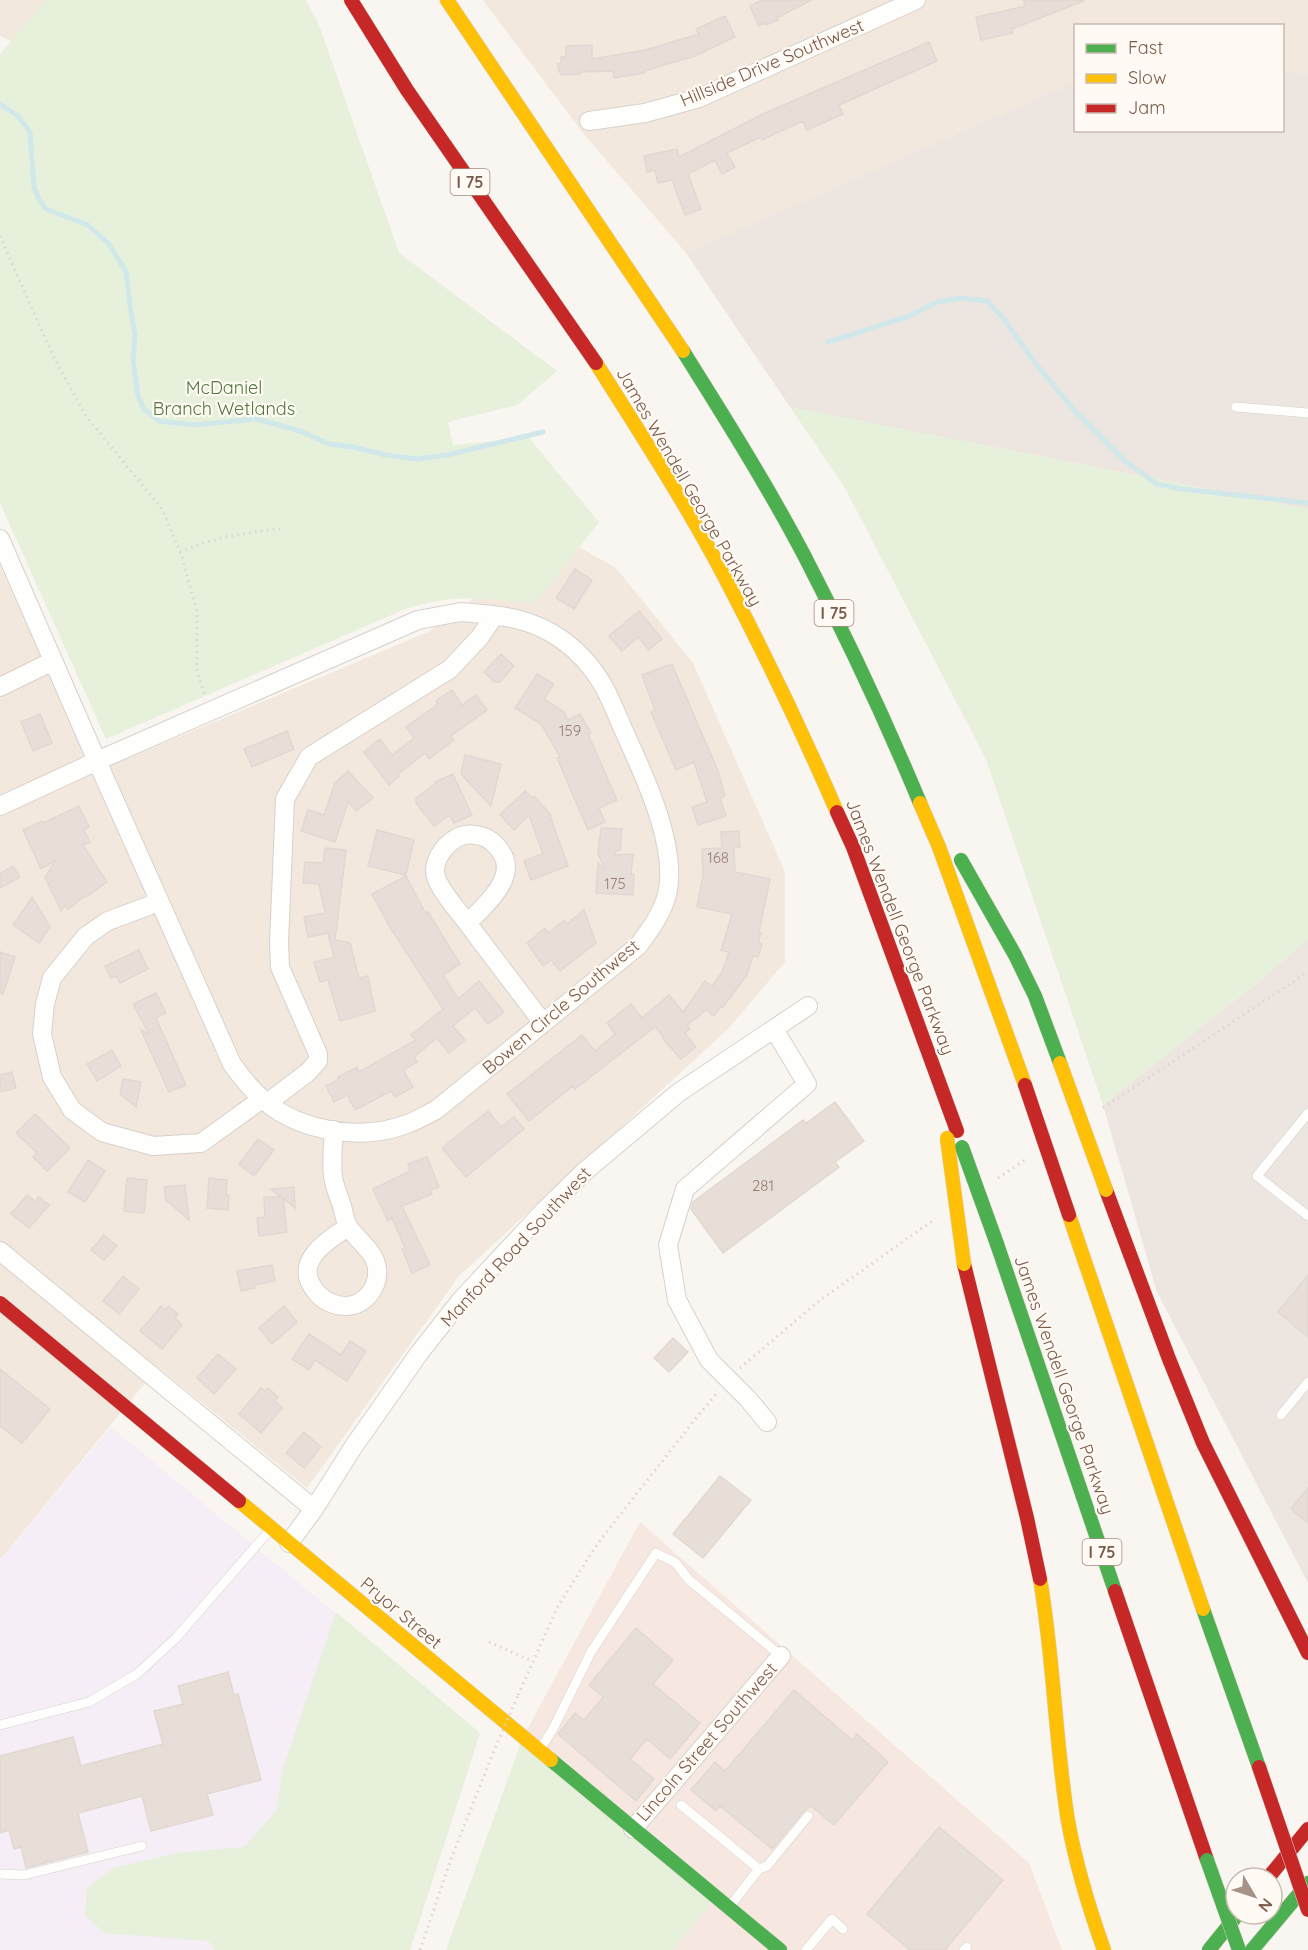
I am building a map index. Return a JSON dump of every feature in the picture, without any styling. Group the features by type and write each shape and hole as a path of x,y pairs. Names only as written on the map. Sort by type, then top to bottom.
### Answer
{"main road":[{"name":"James Wendell George Parkway","path":"351,0 407,90 594,360 660,465 722,572 791,707 854,847 934,1066 952,1134 997,1244 1239,1950"},
{"name":"I 75","path":"447,0 642,286 733,431 827,599 903,760 939,847 1024,1085 1308,1910"},
{"path":"903,760 1015,955 1035,996 1169,1359 1203,1443 1308,1653"},
{"path":"952,1134 964,1264 976,1322 1030,1535 1044,1604 1066,1807 1080,1876 1104,1950"},
{"name":"Pryor Street","path":"0,1303 780,1950"},
{"path":"1278,1866 1308,1829"},
{"path":"1252,1950 1308,1883"},
{"path":"1209,1950 1228,1926"}],"street":[{"name":"Hillside Drive Southwest","path":"589,121 645,113 699,98 916,0"},
{"name":"Bowen Circle Southwest","path":"0,539 53,661 97,761 159,902 232,1064 246,1083 265,1101 292,1119 334,1130 380,1131 407,1124 436,1110 638,946 655,923 668,891 669,862 663,829 638,762 604,686 585,661 562,640 539,626 508,616 461,612 418,620 97,761 0,806"},
{"path":"159,902 108,921 86,936 52,978 45,1004 42,1034 52,1077 72,1110 102,1132 153,1146 201,1143 307,1073 318,1061 318,1054 280,967 285,799 309,758 450,669 480,637 495,615"},
{"path":"0,687 53,661"},
{"path":"468,923 505,878 506,864 500,851 490,840 479,835 464,835 451,841 440,855 435,871 438,883 468,923 543,1023"},
{"name":"Manford Road Southwest","path":"289,1544 420,1352 461,1300 544,1211 584,1172 678,1094 808,1006"},
{"path":"766,1422 748,1399 709,1360 677,1300 668,1245 685,1189 807,1083 774,1029"},
{"path":"334,1130 333,1176 348,1227 366,1247 377,1266 378,1280 371,1293 361,1302 347,1306 334,1304 322,1298 311,1285 307,1273 309,1262 320,1247 348,1227"},
{"path":"0,1251 314,1509"},
{"name":"Lincoln Street Southwest","path":"633,1829 781,1656"}],"lane":[{"path":"1236,407 1308,413"},
{"path":"1308,1113 1257,1176 1308,1216"},
{"path":"1281,1415 1308,1382"},
{"path":"0,1725 88,1702 137,1674 176,1638 271,1529"},
{"path":"540,1750 553,1729 591,1652 656,1553 676,1563 688,1579 781,1656"},
{"path":"681,1806 759,1869"},
{"path":"729,1908 759,1869 767,1866 808,1816"},
{"path":"0,1874 24,1875 142,1846"},
{"path":"806,1950 832,1920 843,1929"}],"path":[{"path":"0,236 53,356 86,416 162,509 180,552 197,612 198,672 210,711"},
{"path":"180,552 230,535 280,529"},
{"path":"1098,1111 1308,972"},
{"path":"998,1178 1028,1158"},
{"path":"420,1950 451,1859 532,1661 558,1606 598,1543 696,1418 749,1359 819,1301 938,1217"},
{"path":"489,1642 532,1661"}],"shaded area":[{"path":"0,0 57,0 19,45 0,36"},
{"path":"483,0 1308,0 1308,73 1284,71 1284,24 1074,24 1074,82 686,253 583,133"},
{"path":"1284,71 1308,73 1308,509 790,407 686,253 1074,82 1074,132 1284,132"},
{"path":"558,535 616,568 693,663 785,872 785,962 728,1029 459,1276 307,1488 158,1367 0,1560 0,565 93,773 428,632"},
{"path":"1308,939 1308,1583 1157,1292 1103,1105 1263,978"},
{"path":"111,1427 480,1733 410,1950 0,1950 0,1560"},
{"path":"640,1522 1029,1863 1062,1950 673,1950 716,1898 523,1737"}],"green space":[{"name":"McDaniel Branch Wetlands","path":"46,0 306,0 319,25 399,253 557,371 517,405 448,422 453,445 529,438 599,522 535,604 469,598 438,601 405,609 106,739 0,503 0,54"},
{"path":"790,407 1308,509 1308,939 1263,978 1103,1105 986,759 845,488"},
{"path":"336,1612 480,1733 410,1950 215,1950 208,1941 104,1933 85,1915 87,1888 113,1868 177,1853 244,1847 277,1810 282,1771"},
{"path":"523,1737 716,1898 673,1950 446,1950"}],"building":[{"path":"762,0 812,0 776,18 778,20 759,26 750,6"},
{"path":"1023,0 1084,1 1012,29 1013,33 981,40 976,17 1026,6"},
{"path":"725,16 735,37 695,56 644,71 644,73 614,78 613,71 561,75 559,72 558,64 561,64 561,57 566,57 566,46 592,45 592,59 645,50 699,34 696,29"},
{"path":"929,42 937,61 839,105 843,114 807,130 803,121 727,153 735,167 722,174 715,160 688,174 701,209 685,215 672,180 658,183 655,170 647,172 644,156 677,149 679,157 763,114"},
{"path":"575,569 592,580 574,609 556,598"},
{"path":"639,611 662,639 649,650 638,637 622,651 609,636"},
{"path":"501,654 514,666 500,682 494,682 484,672"},
{"path":"672,664 718,771 725,796 720,798 726,816 698,825 692,807 707,802 694,762 676,770 651,712 655,710 642,675"},
{"path":"537,674 554,684 544,699 563,711 568,720 580,714 591,733 588,734 617,800 599,808 605,822 588,830 557,758 560,757 541,724 515,708"},
{"path":"452,690 462,705 476,695 487,710 451,736 454,740 429,759 425,753 398,774 399,776 389,785 364,752 380,739 392,755 414,738 406,727 438,704 436,701"},
{"path":"40,714 52,743 33,751 21,722"},
{"path":"287,731 294,749 252,767 244,749"},
{"path":"465,755 501,764 491,806 461,774"},
{"path":"348,771 373,798 356,811 348,802 335,842 301,831 308,810 324,815 335,783"},
{"path":"453,774 472,815 454,823 450,815 434,826 416,803 416,798 435,782"},
{"path":"525,791 532,798 534,796 551,815 568,866 531,880 524,861 543,854 529,815 514,830 500,815"},
{"path":"79,806 89,827 84,830 90,842 83,845 107,882 68,909 65,905 61,911 45,877 56,860 41,869 23,830"},
{"path":"601,828 622,829 620,850 615,852 615,855 633,854 631,874 634,875 633,895 596,893 598,863 606,871 598,854"},
{"path":"377,830 414,840 406,875 368,866"},
{"path":"739,831 740,847 734,848 735,872 770,879 759,932 761,933 758,943 762,944 758,957 753,956 747,975 723,1007 721,1006 714,1016 706,1010 687,1025 690,1029 685,1033 696,1047 681,1059 655,1027 575,1089 573,1086 529,1121 507,1094 582,1035 595,1051 615,1034 607,1023 631,1004 642,1018 669,995 683,1012 705,981 712,986 722,972 729,952 721,950 732,914 697,907 703,875 702,849 722,848 721,832"},
{"path":"325,848 346,850 335,940 350,943 359,978 368,976 375,1011 340,1021 328,980 320,982 314,962 334,957 328,933 308,937 304,917 325,913 319,884 303,883 305,862 323,863"},
{"path":"13,866 20,877 0,888 0,874"},
{"path":"406,876 426,914 428,912 460,964 443,975 458,999 479,981 504,1012 488,1024 475,1008 453,1026 465,1040 449,1053 437,1038 414,1057 417,1062 403,1070 413,1087 395,1097 391,1091 355,1110 347,1095 334,1102 326,1086 357,1067 359,1072 416,1040 411,1035 443,1009 390,927 372,894"},
{"path":"32,897 50,927 39,943 13,925"},
{"path":"584,910 596,943 560,971 551,960 543,966 527,943 545,928 549,933 564,920 567,924"},
{"path":"139,950 148,969 120,983 116,976 111,978 105,966"},
{"path":"0,952 15,957 3,994 0,993"},
{"path":"156,993 166,1013 156,1018 186,1085 169,1092 141,1030 149,1034 133,1004"},
{"path":"112,1050 121,1066 97,1081 87,1064"},
{"path":"12,1072 16,1088 0,1092 0,1075"},
{"path":"123,1079 141,1082 136,1107 120,1094"},
{"path":"835,1102 864,1141 835,1162 839,1167 723,1253 691,1209 693,1202 803,1120 806,1123"},
{"path":"488,1111 501,1127 514,1117 524,1129 466,1177 442,1148"},
{"path":"35,1114 70,1148 47,1171 33,1157 37,1153 16,1133"},
{"path":"258,1139 274,1150 254,1176 239,1164"},
{"path":"427,1157 439,1187 430,1190 432,1194 402,1206 430,1265 412,1273 402,1249 405,1248 392,1218 388,1221 373,1189 410,1171 408,1164"},
{"path":"88,1160 105,1171 85,1202 68,1192"},
{"path":"127,1178 147,1180 144,1213 124,1211"},
{"path":"209,1178 227,1180 228,1210 207,1208"},
{"path":"185,1185 189,1220 166,1200 164,1187"},
{"path":"294,1187 295,1208 283,1198 287,1232 259,1236 257,1218 265,1217 264,1197 281,1197 271,1189"},
{"path":"27,1195 35,1201 39,1197 49,1205 29,1228 11,1214"},
{"path":"104,1235 117,1246 104,1260 91,1250"},
{"path":"272,1265 275,1281 254,1285 255,1288 241,1291 237,1271"},
{"path":"1308,1275 1308,1337 1278,1312"},
{"path":"123,1276 139,1289 119,1314 103,1301"},
{"path":"161,1306 165,1310 168,1306 178,1314 175,1318 182,1325 162,1349 140,1331"},
{"path":"284,1306 297,1322 272,1344 259,1328"},
{"path":"309,1334 341,1355 350,1341 366,1351 347,1381 315,1360 309,1370 292,1359"},
{"path":"673,1338 688,1352 669,1372 654,1358"},
{"path":"218,1354 236,1369 214,1394 197,1378"},
{"path":"0,1369 50,1409 22,1443 0,1426"},
{"path":"261,1388 265,1391 268,1388 278,1397 275,1401 282,1408 261,1433 239,1414"},
{"path":"304,1432 321,1447 304,1468 286,1453"},
{"path":"720,1476 751,1500 703,1558 673,1534"},
{"path":"1308,1488 1308,1523 1291,1509"},
{"path":"636,1628 673,1660 653,1684 700,1723 670,1759 647,1739 630,1759 654,1779 636,1801 558,1734 575,1713 584,1720 603,1697 589,1685"},
{"path":"228,1672 234,1695 238,1694 261,1780 207,1794 213,1815 151,1831 142,1796 78,1813 88,1852 26,1868 21,1847 14,1849 9,1830 0,1833 0,1756 73,1737 81,1766 163,1744 154,1711 183,1704 178,1686"},
{"path":"794,1690 852,1740 857,1734 888,1762 834,1825 811,1806 803,1812 772,1849 720,1806 716,1811 691,1790 715,1762 725,1771"},
{"path":"939,1827 1003,1880 945,1950 910,1950 867,1914"}],"waterway":[{"path":"0,104 18,116 30,132 34,188 46,209 88,225 109,244 126,272 135,335 133,360 138,396 144,409 159,421 195,425 257,419 300,431 329,444 417,459 447,455 543,432"},
{"path":"828,342 907,317 937,302 962,298 987,301 1004,319 1032,359 1074,410 1125,461 1157,484 1182,489 1308,503"}],"traffic: fast":[{"path":"683,351 761,477 804,555 865,678 920,803"},
{"path":"961,860 1015,955 1035,996 1060,1063"},
{"path":"962,1147 997,1244"},
{"path":"997,1244 1115,1591"},
{"path":"1203,1609 1259,1767"},
{"path":"551,1760 780,1950"},
{"path":"1207,1860 1239,1950"},
{"path":"1252,1950 1308,1883"},
{"path":"1209,1950 1228,1926"}],"traffic: slow":[{"path":"447,0 683,351"},
{"path":"596,363 678,494 723,574 782,692 837,812"},
{"path":"920,803 939,847 1025,1085"},
{"path":"1060,1063 1106,1190"},
{"path":"947,1138 964,1264"},
{"path":"1069,1215 1203,1609"},
{"path":"239,1501 551,1760"},
{"path":"1040,1579 1068,1821 1083,1886 1104,1950"}],"traffic: jam":[{"path":"351,0 407,90 596,363"},
{"path":"837,812 853,847 957,1131"},
{"path":"1025,1085 1069,1215"},
{"path":"1106,1190 1203,1443 1308,1653"},
{"path":"964,1264 1040,1579"},
{"path":"0,1303 239,1501"},
{"path":"1115,1591 1207,1860"},
{"path":"1259,1767 1308,1910"},
{"path":"1278,1866 1308,1829"}]}
